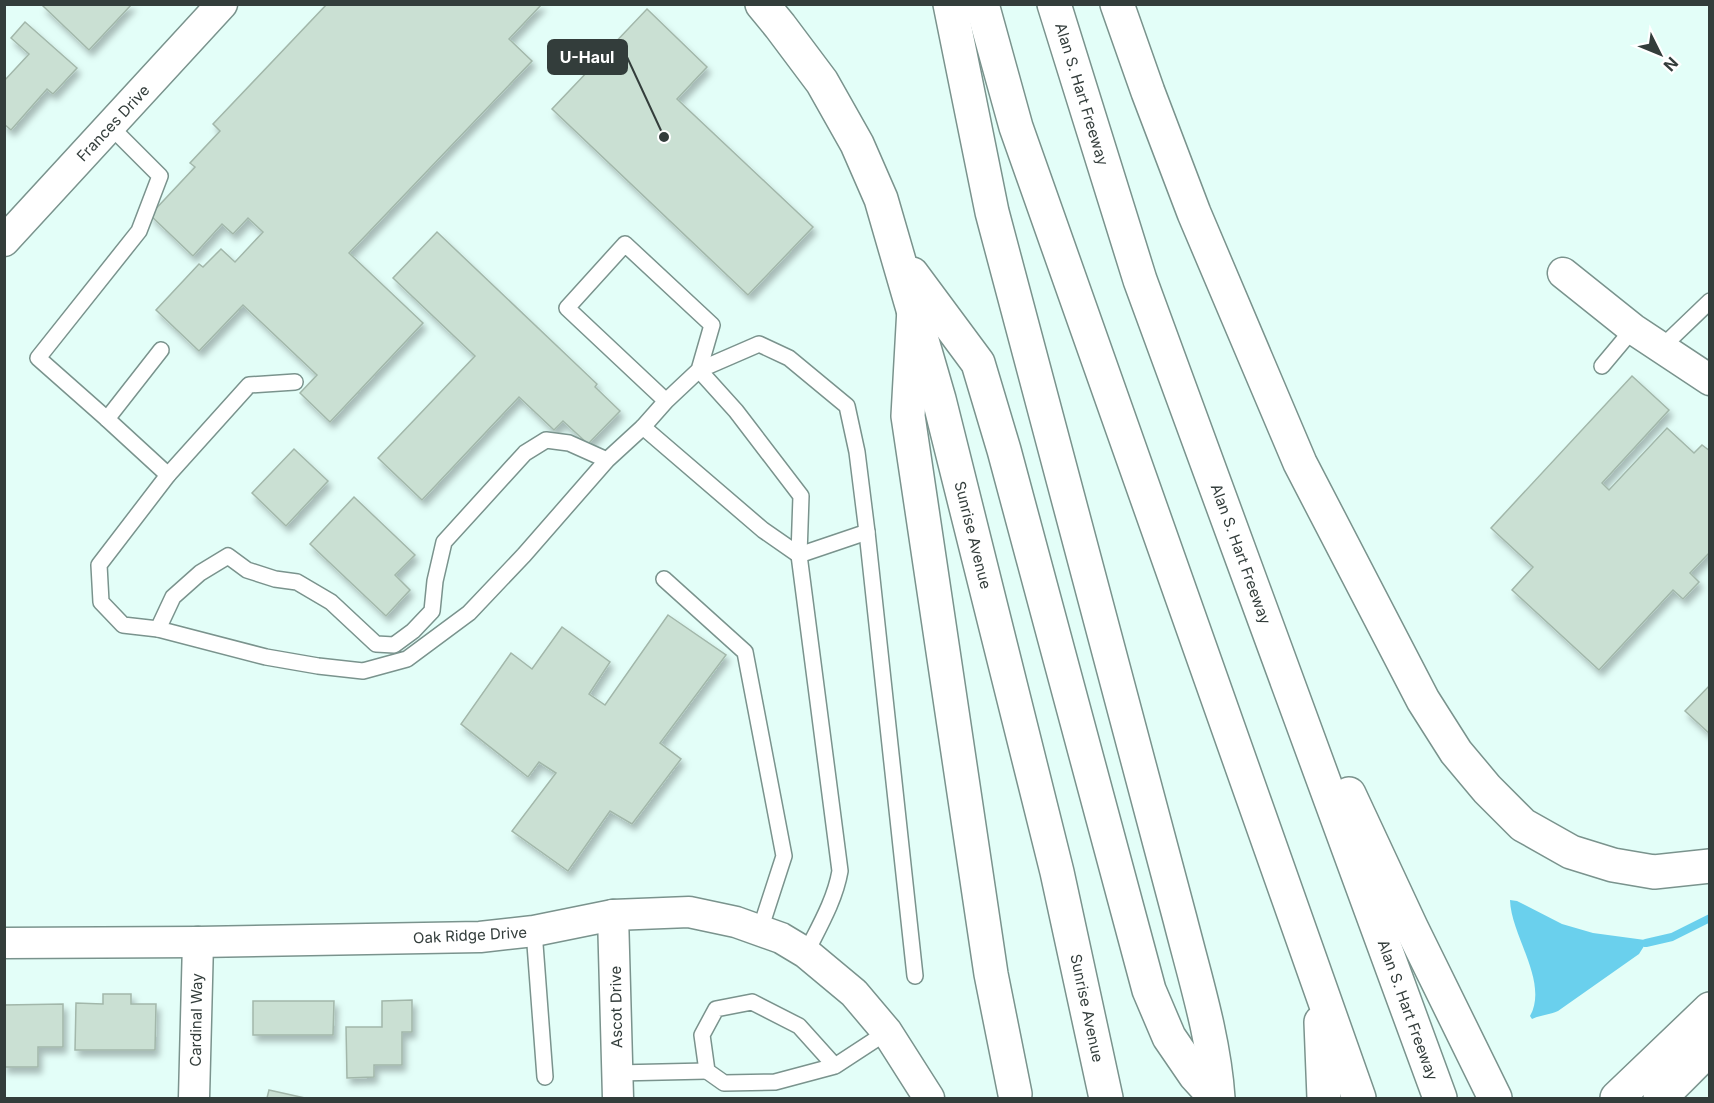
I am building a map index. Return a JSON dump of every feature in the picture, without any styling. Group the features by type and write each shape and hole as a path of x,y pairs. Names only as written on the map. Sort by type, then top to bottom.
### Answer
{"main road":[{"name":"Sunrise Avenue","path":"762,4 822,82 857,144 881,199 899,256 942,411 1057,872 1106,1098"},
{"path":"950,4 992,212 1183,929 1203,1014 1217,1098"},
{"path":"982,4 1020,138 1359,1098"},
{"name":"Alan S. Hart Freeway","path":"1054,4 1140,280 1440,1098"},
{"path":"1117,4 1194,213 1300,463 1423,700 1456,752 1487,789 1523,825 1571,852 1613,865 1654,872 1710,866"},
{"path":"899,256 978,363 1004,450 1149,990 1169,1037 1195,1075 1217,1098"},
{"path":"914,308 908,416 991,974 1015,1094"},
{"path":"1248,575 1411,927 1495,1098"},
{"path":"1320,990 1324,1098"},
{"path":"1617,1098 1710,1010"},
{"path":"1660,1098 1710,1048"}],"street":[{"name":"Frances Drive","path":"4,241 222,4"},
{"path":"1563,273 1633,329 1710,380"},
{"name":"Oak Ridge Drive","path":"4,943 480,937 534,931 613,915 689,912 736,921 781,938 806,953 854,993 887,1032 929,1098"},
{"name":"Ascot Drive","path":"613,915 618,1086"},
{"name":"Cardinal Way","path":"194,1098 198,942"}],"lane":[{"path":"110,126 160,176 139,231 38,358 168,475"},
{"path":"666,401 567,308 625,244 712,325 699,370"},
{"path":"1661,348 1710,301"},
{"path":"1602,366 1633,329"},
{"path":"295,382 249,385 168,475 99,565 101,602 123,625 158,629 266,657 318,666 363,671 407,659 469,613 524,555 607,460 644,427 666,401 699,370 759,345 789,358 847,406 857,452 867,532 915,976"},
{"path":"107,418 161,350"},
{"path":"699,370 736,411 801,496 799,555 840,871 838,886 806,953"},
{"path":"644,427 763,530 799,555"},
{"path":"158,629 173,597 200,573 228,556 247,570 275,579 297,582 331,602 376,644 394,645 413,631 432,611 435,582 444,542 525,453 546,440 569,443 607,460"},
{"path":"799,555 867,532"},
{"path":"664,579 745,652 784,856 760,930"},
{"path":"534,931 545,1077"},
{"path":"707,1071 702,1035 716,1009 752,1002 799,1026 835,1065"},
{"path":"618,1086 707,1071 724,1083 775,1082 835,1065 887,1032"}],"water":[{"path":"1510,900 1517,901 1562,924 1593,933 1645,940 1646,943 1639,954 1558,1011 1532,1019 1530,1016 1535,1003 1535,989 1528,959 1516,929"}],"building":[{"path":"45,4 132,4 89,50 43,6"},
{"path":"327,4 542,4 509,39 532,61 349,253 423,323 330,422 300,393 317,375 243,305 199,351 156,310 199,264 203,267 221,249 235,262 263,232 248,218 233,234 222,224 193,256 150,215 195,167 190,163 220,131 213,124"},
{"path":"647,9 707,67 677,99 813,227 748,295 552,109"},
{"path":"25,22 77,68 53,94 47,89 11,130 4,124 4,81 29,54 11,38"},
{"path":"437,232 597,384 595,387 620,411 588,444 563,421 554,430 519,397 422,500 378,458 475,356 393,278"},
{"path":"1632,376 1669,410 1602,483 1609,490 1667,428 1694,453 1702,445 1710,451 1710,552 1690,573 1699,582 1683,599 1673,590 1599,670 1512,590 1533,567 1491,528"},
{"path":"294,449 328,481 286,526 252,493"},
{"path":"354,497 415,555 395,575 410,590 386,616 310,544"},
{"path":"668,615 726,655 660,743 681,759 632,824 610,811 568,871 512,831 556,773 539,762 528,777 461,724 511,653 532,669 562,627 610,662 589,694 605,705"},
{"path":"1710,685 1710,734 1685,711"},
{"path":"103,994 131,994 131,1004 156,1004 155,1050 75,1050 76,1003 103,1004"},
{"path":"412,1000 412,1032 402,1032 402,1065 374,1065 374,1077 347,1078 346,1027 382,1027 382,1001"},
{"path":"253,1001 334,1001 333,1035 253,1035"},
{"path":"63,1004 63,1047 38,1047 38,1067 4,1067 4,1005"},
{"path":"269,1090 305,1098 267,1098"}],"waterway":[{"path":"1646,943 1672,937 1710,918"}],"place":[{"name":"U-Haul","path":"664,137"}]}
